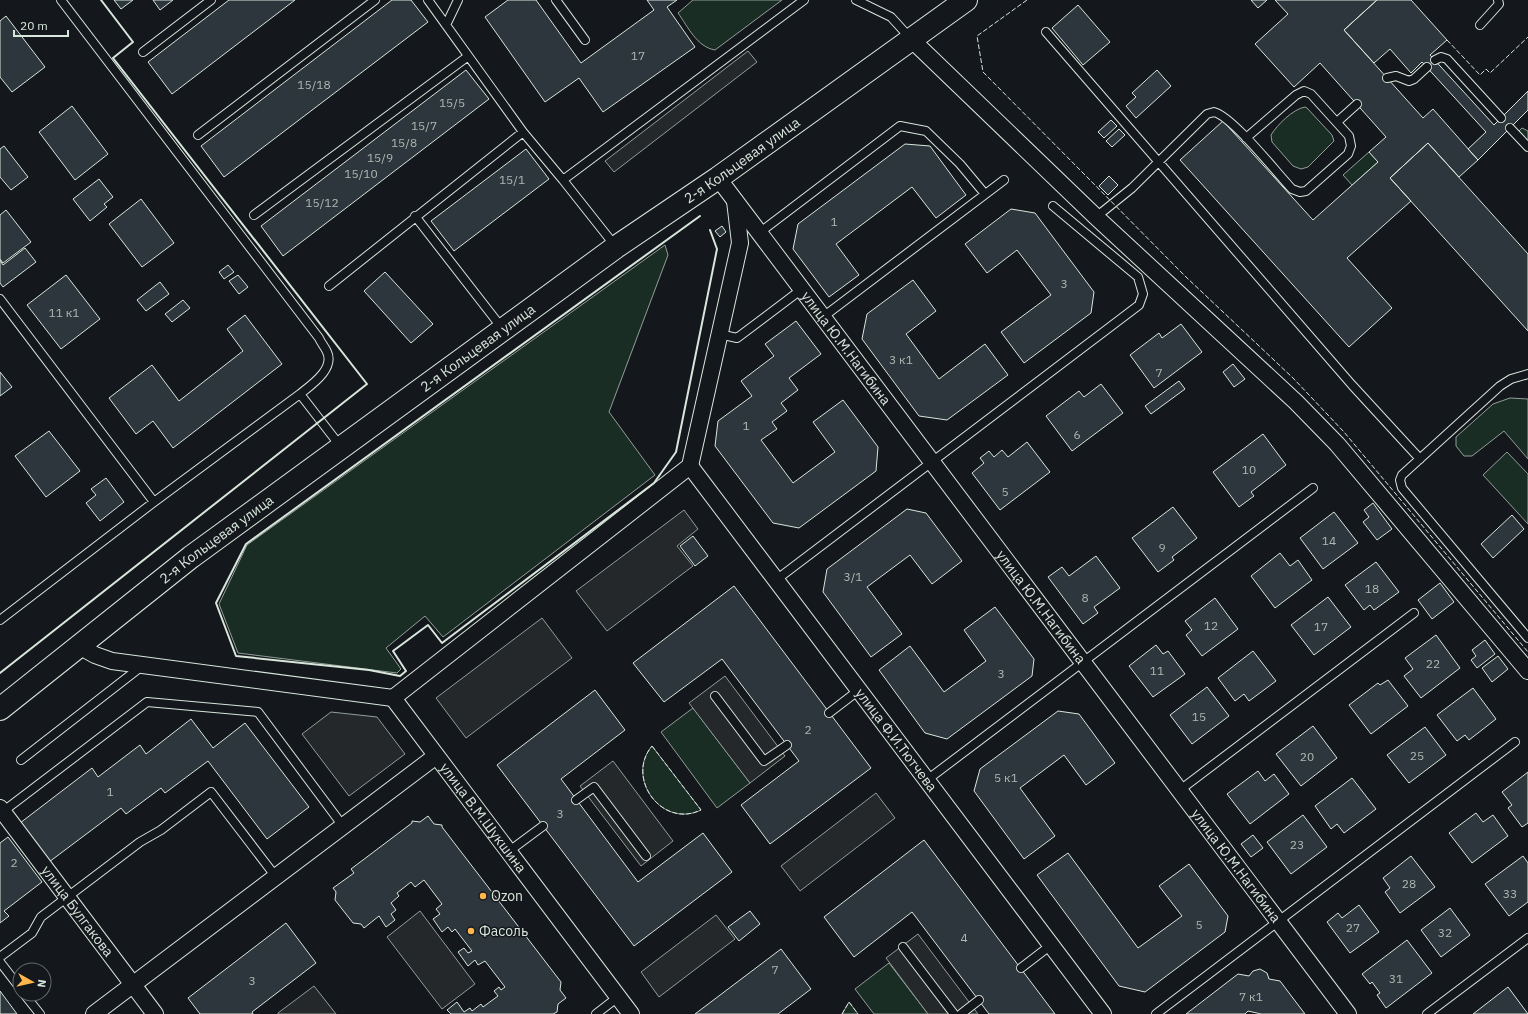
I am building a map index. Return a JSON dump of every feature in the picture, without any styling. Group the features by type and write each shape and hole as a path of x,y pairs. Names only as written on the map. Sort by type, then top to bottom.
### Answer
{"main road":[{"name":"2-я Кольцевая улица","path":"0,709 191,557 502,329 718,178 966,0"}],"street":[{"path":"911,39 1096,217 1296,402 1337,444 1528,671"},
{"name":"улица Ю.М.Нагибина","path":"718,178 1348,1014"},
{"path":"79,646 95,655 112,661 142,666 392,698 690,466 740,243 735,201"},
{"name":"улица Ф.И.Тютчева","path":"690,466 1103,1014"},
{"name":"улица В.М.Шукшина","path":"392,698 631,1014"},
{"path":"94,1014 436,756"},
{"name":"улица Булгакова","path":"1,811 154,1014"}],"lane":[{"path":"0,620 154,502 300,394 320,377 329,362 328,353 61,0"},
{"path":"143,52 211,0"},
{"path":"198,135 375,0"},
{"path":"428,0 467,57 523,132 616,248"},
{"path":"446,25 458,0"},
{"path":"556,0 585,40"},
{"path":"563,180 804,0"},
{"path":"856,0 891,17 911,39"},
{"path":"1480,25 1500,4 1498,0"},
{"path":"1046,32 1352,385 1420,460"},
{"path":"1435,60 1441,56 1447,60 1501,118"},
{"path":"254,215 467,57"},
{"path":"1387,78 1396,76 1402,79 1414,79 1427,67"},
{"path":"1096,217 1132,188 1207,114 1214,112 1229,120 1292,189 1300,192 1306,191 1348,154 1351,146 1349,136 1337,122 1311,94 1304,92 1296,95 1246,138"},
{"path":"1337,122 1357,104"},
{"path":"759,233 900,126 926,131 960,164 985,194"},
{"path":"1510,128 1528,147"},
{"path":"329,286 415,216 523,132"},
{"path":"823,317 1004,180"},
{"path":"776,580 1139,305 1143,294 1138,278 1053,206"},
{"path":"415,216 502,329"},
{"path":"720,334 737,338 802,289"},
{"path":"0,299 154,502"},
{"path":"1528,383 1525,375 1511,379 1500,386 1402,475 1400,480 1402,488 1528,638"},
{"path":"300,394 341,447"},
{"path":"927,780 1313,488"},
{"path":"1180,790 1414,613"},
{"path":"21,760 142,666"},
{"path":"829,712 859,690"},
{"path":"715,696 764,762 787,745"},
{"path":"1,811 148,702 258,712 343,826"},
{"path":"1156,1014 1515,742"},
{"path":"576,800 594,787 646,856"},
{"path":"0,957 32,933 41,917 211,792 276,877"},
{"path":"508,852 543,826"},
{"path":"1427,1014 1528,938"},
{"path":"1021,968 1051,945"},
{"path":"903,947 954,1014"},
{"path":"0,962 12,978"},
{"path":"596,1014 618,997"},
{"path":"960,1014 979,1000"},
{"path":"30,1002 40,1014"}],"green space":[{"path":"693,0 782,0 715,50 698,41 678,13"},
{"path":"1305,107 1332,135 1334,141 1308,167 1301,169 1293,166 1272,142 1271,135 1286,118 1300,108"},
{"path":"1522,128 1528,131 1528,142 1518,132"},
{"path":"1369,152 1378,162 1352,185 1343,175"},
{"path":"665,245 668,255 609,412 655,475 443,637 425,616 386,648 401,669 397,673 238,653 219,604 247,545"},
{"path":"1510,398 1528,399 1528,459 1504,431 1472,456 1464,456 1456,446 1456,437 1493,404"},
{"path":"1507,452 1528,474 1528,524 1483,475"},
{"path":"693,708 750,783 717,808 661,732"},
{"path":"652,746 701,810 687,814 673,813 661,807 652,797 645,785 643,772 645,759"},
{"path":"889,963 928,1014 874,1014 855,989"},
{"path":"849,1002 858,1014 842,1014"}],"shaded area":[{"path":"748,51 757,62 614,172 605,161"},
{"path":"684,510 698,529 677,546 693,566 607,631 576,591"},
{"path":"542,618 572,658 466,738 436,698"},
{"path":"725,676 785,756 750,783 689,703"},
{"path":"331,712 377,717 405,754 349,796 302,734"},
{"path":"613,761 673,841 641,866 580,786"},
{"path":"876,793 895,818 800,891 781,866"},
{"path":"420,911 475,984 442,1009 387,937"},
{"path":"716,915 735,939 659,997 641,972"},
{"path":"918,934 978,1014 928,1014 886,958"},
{"path":"314,986 336,1014 278,1014 278,1013"}],"building":[{"path":"114,0 133,0 121,9"},
{"path":"153,0 173,0 160,10"},
{"path":"229,0 295,0 172,94 148,62"},
{"path":"392,0 411,0 428,22 224,177 201,146"},
{"path":"508,0 536,0 581,63 654,10 647,0 677,0 667,7 695,47 603,112 579,78 545,102 485,17"},
{"path":"1251,0 1267,0 1258,8"},
{"path":"1275,0 1377,0 1344,30 1423,118 1433,109 1478,160 1459,177 1428,143 1390,178 1411,201 1347,258 1392,308 1349,347 1180,160 1223,121 1313,220 1378,162 1369,152 1386,137 1320,63 1294,87 1255,44 1288,14"},
{"path":"1377,0 1411,0 1447,40 1430,55 1494,125 1528,91 1528,110 1478,160 1468,149 1486,132 1422,62 1411,73 1390,49 1374,63 1344,30"},
{"path":"1078,5 1110,42 1083,65 1052,28"},
{"path":"6,16 45,67 12,92 0,77 0,21"},
{"path":"466,70 489,99 283,256 261,226"},
{"path":"1157,70 1171,86 1136,118 1126,106 1136,97 1132,93"},
{"path":"72,106 108,154 75,180 39,132"},
{"path":"1111,120 1117,126 1104,138 1098,132"},
{"path":"1119,129 1125,135 1112,147 1106,141"},
{"path":"1428,143 1528,254 1528,331 1390,178"},
{"path":"905,144 930,146 966,195 936,218 912,187 836,244 859,275 829,297 793,249 798,224"},
{"path":"4,146 28,177 11,190 0,177 0,149"},
{"path":"526,149 549,179 454,251 431,221"},
{"path":"1109,176 1118,185 1108,195 1099,186"},
{"path":"99,179 113,197 104,204 107,207 90,221 73,199"},
{"path":"141,199 174,243 142,267 109,224"},
{"path":"1011,209 1035,213 1094,292 1091,313 1024,363 1001,332 1051,295 1017,250 987,273 965,244"},
{"path":"6,210 31,242 3,263 0,259 0,215"},
{"path":"722,226 726,232 720,237 715,231"},
{"path":"25,248 36,262 3,287 0,283 0,260 3,265"},
{"path":"228,265 234,272 224,279 219,272"},
{"path":"385,272 433,324 411,343 364,291"},
{"path":"66,275 100,319 61,349 27,305"},
{"path":"238,275 248,287 239,294 229,281"},
{"path":"913,280 936,311 906,334 939,379 985,344 1008,375 947,420 919,416 862,339 867,314"},
{"path":"160,282 169,294 146,311 137,300"},
{"path":"183,300 190,308 172,322 165,314"},
{"path":"245,315 282,364 173,448 153,421 136,434 109,398 152,365 179,401 243,351 227,329"},
{"path":"796,321 821,354 789,378 798,390 781,403 787,411 772,422 777,429 761,440 793,483 835,452 813,422 843,400 878,447 876,471 799,528 773,523 715,446 718,421 752,396 741,381 774,356 765,344"},
{"path":"1181,324 1202,352 1154,388 1130,355 1159,333 1162,338"},
{"path":"1233,364 1245,379 1234,387 1223,372"},
{"path":"0,372 12,387 0,396"},
{"path":"1179,381 1185,389 1151,414 1145,406"},
{"path":"1101,384 1123,413 1072,451 1046,416 1079,391 1084,397"},
{"path":"49,431 80,471 46,497 15,456"},
{"path":"1263,434 1286,465 1251,492 1254,496 1239,507 1213,472"},
{"path":"1027,442 1050,472 1000,510 972,473 984,463 980,458 989,451 994,457 1002,450 1008,457"},
{"path":"106,478 124,502 100,521 86,503 96,495 91,489"},
{"path":"1373,503 1392,529 1377,540 1363,522 1369,517 1364,510"},
{"path":"1173,507 1197,538 1172,557 1174,560 1158,572 1132,538"},
{"path":"907,509 926,513 962,561 932,584 910,555 867,587 902,634 871,657 823,592 827,569"},
{"path":"1334,512 1358,543 1323,569 1300,538"},
{"path":"1512,515 1524,529 1493,558 1481,544"},
{"path":"693,536 708,556 695,566 680,546"},
{"path":"1280,553 1290,566 1298,560 1312,580 1275,608 1251,576"},
{"path":"1096,556 1120,588 1094,607 1098,613 1083,624 1048,577 1062,567 1069,576"},
{"path":"1376,562 1399,592 1374,610 1370,605 1364,610 1345,585"},
{"path":"1440,583 1454,602 1432,619 1418,600"},
{"path":"734,586 871,768 770,844 741,805 799,761 722,659 664,702 633,663"},
{"path":"1328,597 1351,627 1314,655 1291,625"},
{"path":"1215,598 1238,629 1202,656 1186,635 1192,630 1185,621"},
{"path":"995,607 1034,659 1032,676 947,739 925,733 879,670 910,646 944,692 986,661 964,630"},
{"path":"1436,635 1460,668 1421,698 1404,676 1413,669 1405,658"},
{"path":"1485,640 1495,654 1477,668 1471,660 1476,656 1472,650"},
{"path":"1156,645 1163,654 1168,651 1185,674 1153,697 1129,666"},
{"path":"1253,651 1276,681 1249,701 1244,694 1235,701 1218,678"},
{"path":"1498,656 1508,669 1492,682 1482,668"},
{"path":"1388,680 1408,706 1371,734 1349,705 1378,683 1380,685"},
{"path":"1207,687 1229,716 1192,744 1170,715"},
{"path":"1473,688 1496,719 1469,740 1465,735 1457,741 1437,715"},
{"path":"595,690 625,730 561,779 638,882 703,833 732,872 634,946 497,765"},
{"path":"1058,711 1079,714 1115,763 1086,785 1064,755 1020,788 1055,836 1024,859 974,791 980,769"},
{"path":"191,719 213,748 245,723 309,807 267,839 208,761 165,793 161,788 126,814 121,808 49,862 20,823 92,768 98,777 140,745 146,754"},
{"path":"1313,726 1337,758 1301,786 1276,754"},
{"path":"1425,727 1446,755 1409,783 1387,755"},
{"path":"1258,771 1265,781 1274,774 1289,794 1250,824 1227,794"},
{"path":"1528,772 1528,823 1522,827 1508,808 1512,805 1502,792"},
{"path":"1352,778 1376,809 1344,833 1337,824 1331,829 1315,806"},
{"path":"1476,813 1483,822 1493,815 1508,836 1472,863 1449,833"},
{"path":"1303,815 1327,847 1291,874 1267,842"},
{"path":"428,816 434,824 442,825 442,827 561,982 560,990 566,998 558,1004 557,1012 553,1014 451,1014 447,1010 457,1002 464,1012 470,1008 472,1011 481,1004 483,1007 498,996 494,991 499,987 501,990 505,987 485,961 478,965 475,960 468,966 458,952 464,948 468,953 472,951 455,929 452,932 448,927 442,932 433,919 440,914 436,909 442,904 424,880 415,887 411,882 397,893 399,896 391,903 396,910 391,914 395,920 386,927 379,916 364,928 361,924 353,923 335,900 336,892 333,888 354,873 351,869 412,823 412,821 420,822"},
{"path":"1253,835 1263,848 1251,857 1241,844"},
{"path":"8,837 42,882 4,911 9,916 0,923 0,843"},
{"path":"924,840 1055,1014 989,1014 912,912 854,957 824,917"},
{"path":"1068,853 1138,948 1182,916 1159,886 1189,864 1228,916 1225,932 1145,992 1119,986 1037,875"},
{"path":"1411,856 1435,887 1400,913 1385,892 1390,888 1383,878"},
{"path":"1523,856 1528,863 1528,902 1509,916 1485,884"},
{"path":"1359,905 1379,932 1350,953 1327,922 1338,913 1342,918"},
{"path":"1450,908 1470,935 1441,957 1421,930"},
{"path":"750,911 760,924 739,941 728,927"},
{"path":"286,923 316,963 252,1012 253,1014 200,1014 188,998"},
{"path":"1407,940 1432,973 1386,1008 1377,995 1380,993 1372,982 1370,984 1362,974"},
{"path":"781,949 811,989 778,1014 695,1014"},
{"path":"1260,969 1267,973 1269,979 1280,981 1305,1014 1261,1014 1248,1011 1245,1014 1186,1014 1238,974 1249,976 1253,971"},
{"path":"1508,987 1528,1014 1473,1014"},
{"path":"0,991 17,1014 0,1014"}],"fence":[{"path":"1027,0 977,36 983,72 1186,277 1293,378 1344,432 1528,652"},
{"path":"1447,40 1480,75 1486,69 1490,73 1528,37"},
{"path":"652,746 701,810 687,814 673,813 661,807 652,797 645,785 643,772 645,759 652,746"},
{"path":"842,1014 849,1002 858,1014"}],"wall":[{"path":"0,673 367,384 113,58 133,42 101,0"},
{"path":"700,216 246,544 216,603 236,656 369,670 400,676 406,671 393,651 428,625 442,643 654,483 676,452 717,249 710,230"}],"place":[{"name":"Ozon","path":"483,896"},
{"name":"Фасоль","path":"471,931"}]}
